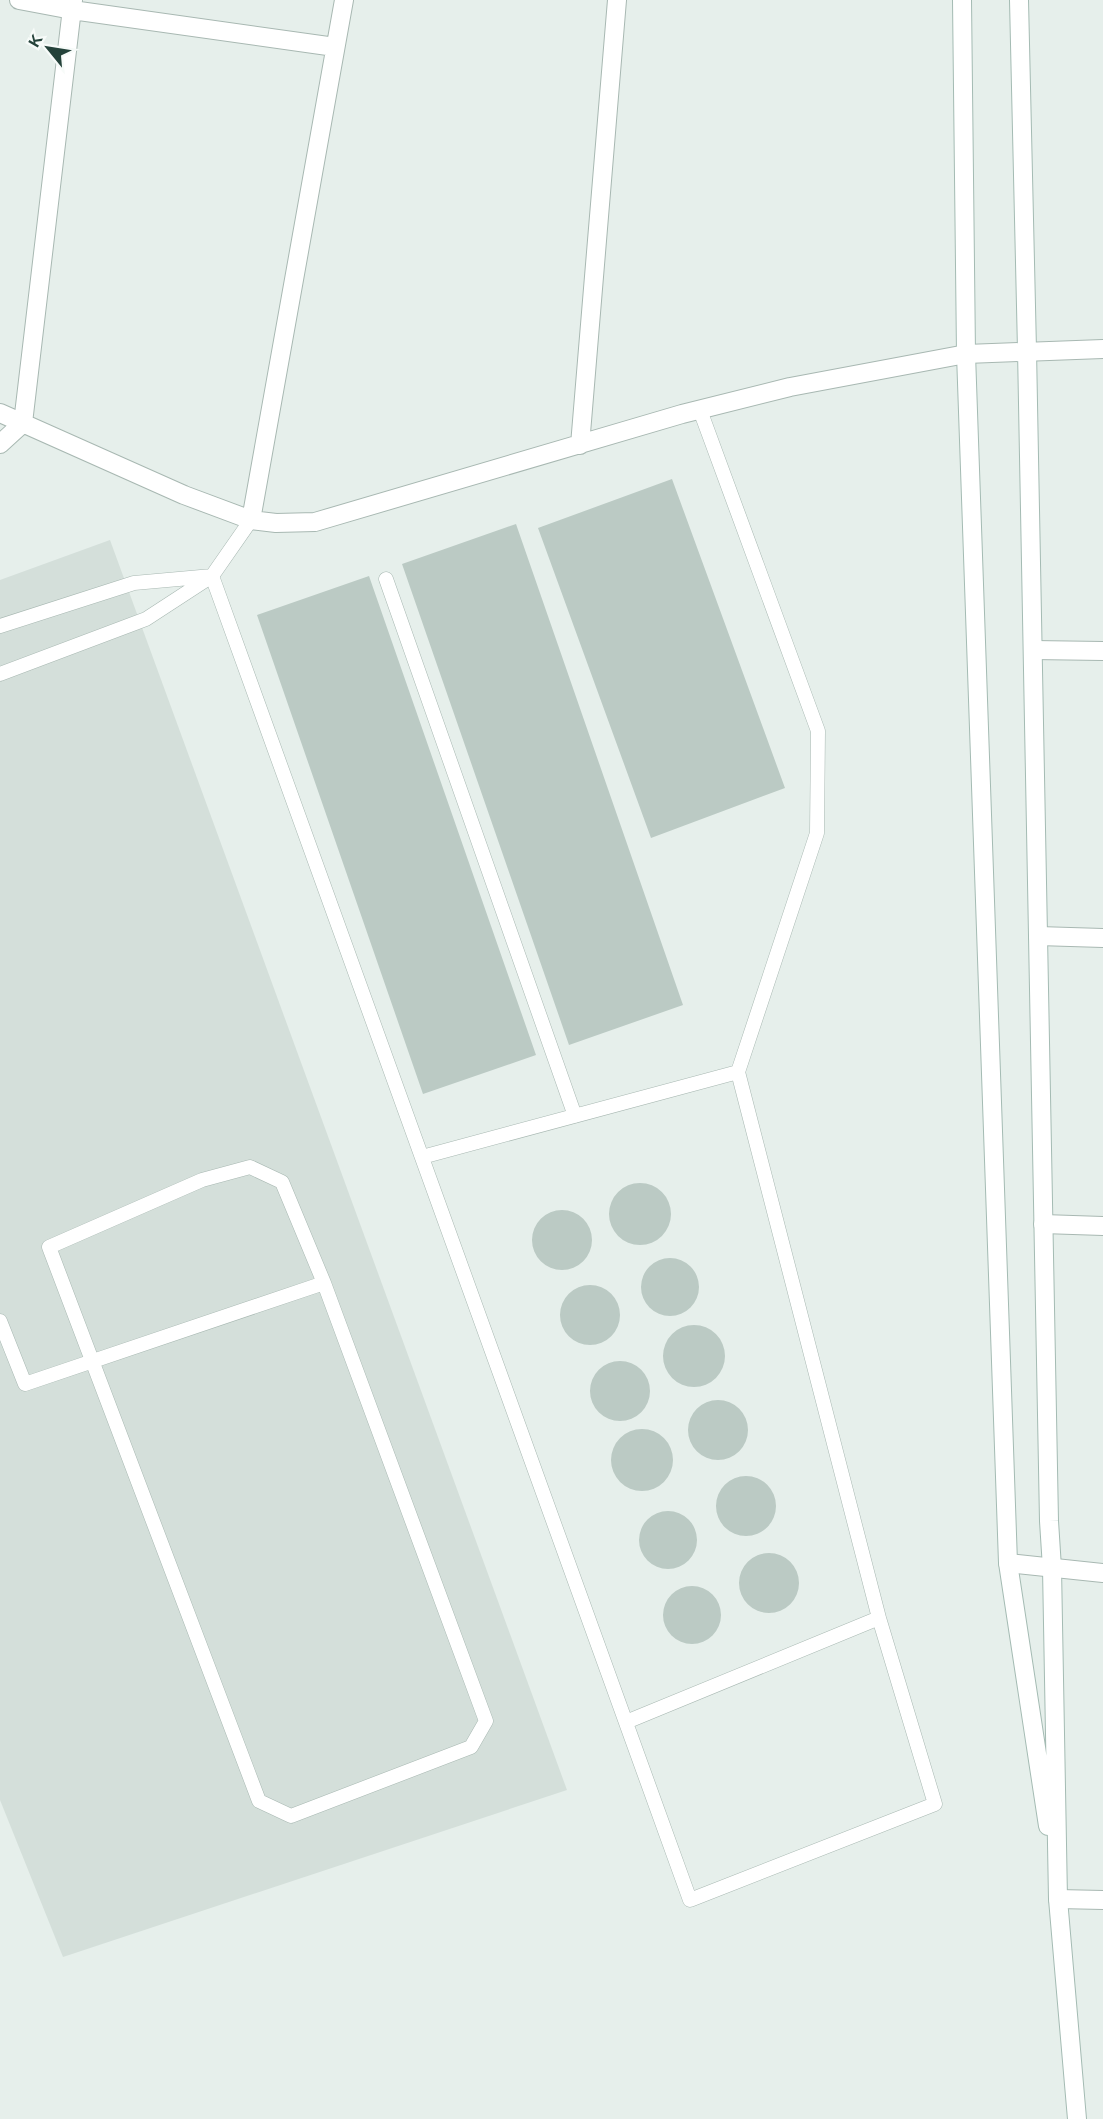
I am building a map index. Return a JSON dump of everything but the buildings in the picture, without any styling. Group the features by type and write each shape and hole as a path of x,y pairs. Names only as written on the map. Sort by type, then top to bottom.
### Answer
{"main road":[{"path":"18,0 72,5 335,47"},
{"path":"251,520 344,0"},
{"path":"580,445 617,0"},
{"path":"962,0 966,354 1008,1563 1058,1899 1077,2119"},
{"path":"1019,0 1058,1899"},
{"path":"0,444 23,423 72,5"},
{"path":"0,413 184,495 251,520 276,524 315,522 700,410 790,387 966,354 1103,349"},
{"path":"1033,650 1103,651"},
{"path":"1038,936 1103,938"},
{"path":"1043,1224 1103,1226"},
{"path":"1008,1563 1103,1573"},
{"path":"1058,1899 1103,1900"}],"lane":[{"path":"212,576 690,1900 936,1804 879,1618 738,1072 817,833 818,731 700,410"},
{"path":"0,674 146,619 212,576 251,520"},
{"path":"0,626 134,583 212,576"},
{"path":"386,579 575,1116"},
{"path":"422,1157 738,1072"},
{"path":"250,1167 282,1182 324,1283 486,1721 471,1747 291,1816 259,1801 48,1247 202,1180 250,1167"},
{"path":"0,1321 26,1384 324,1283"},
{"path":"626,1722 879,1618"}],"shaded area":[{"path":"110,540 567,1790 63,1957 0,1800 0,580"}]}
